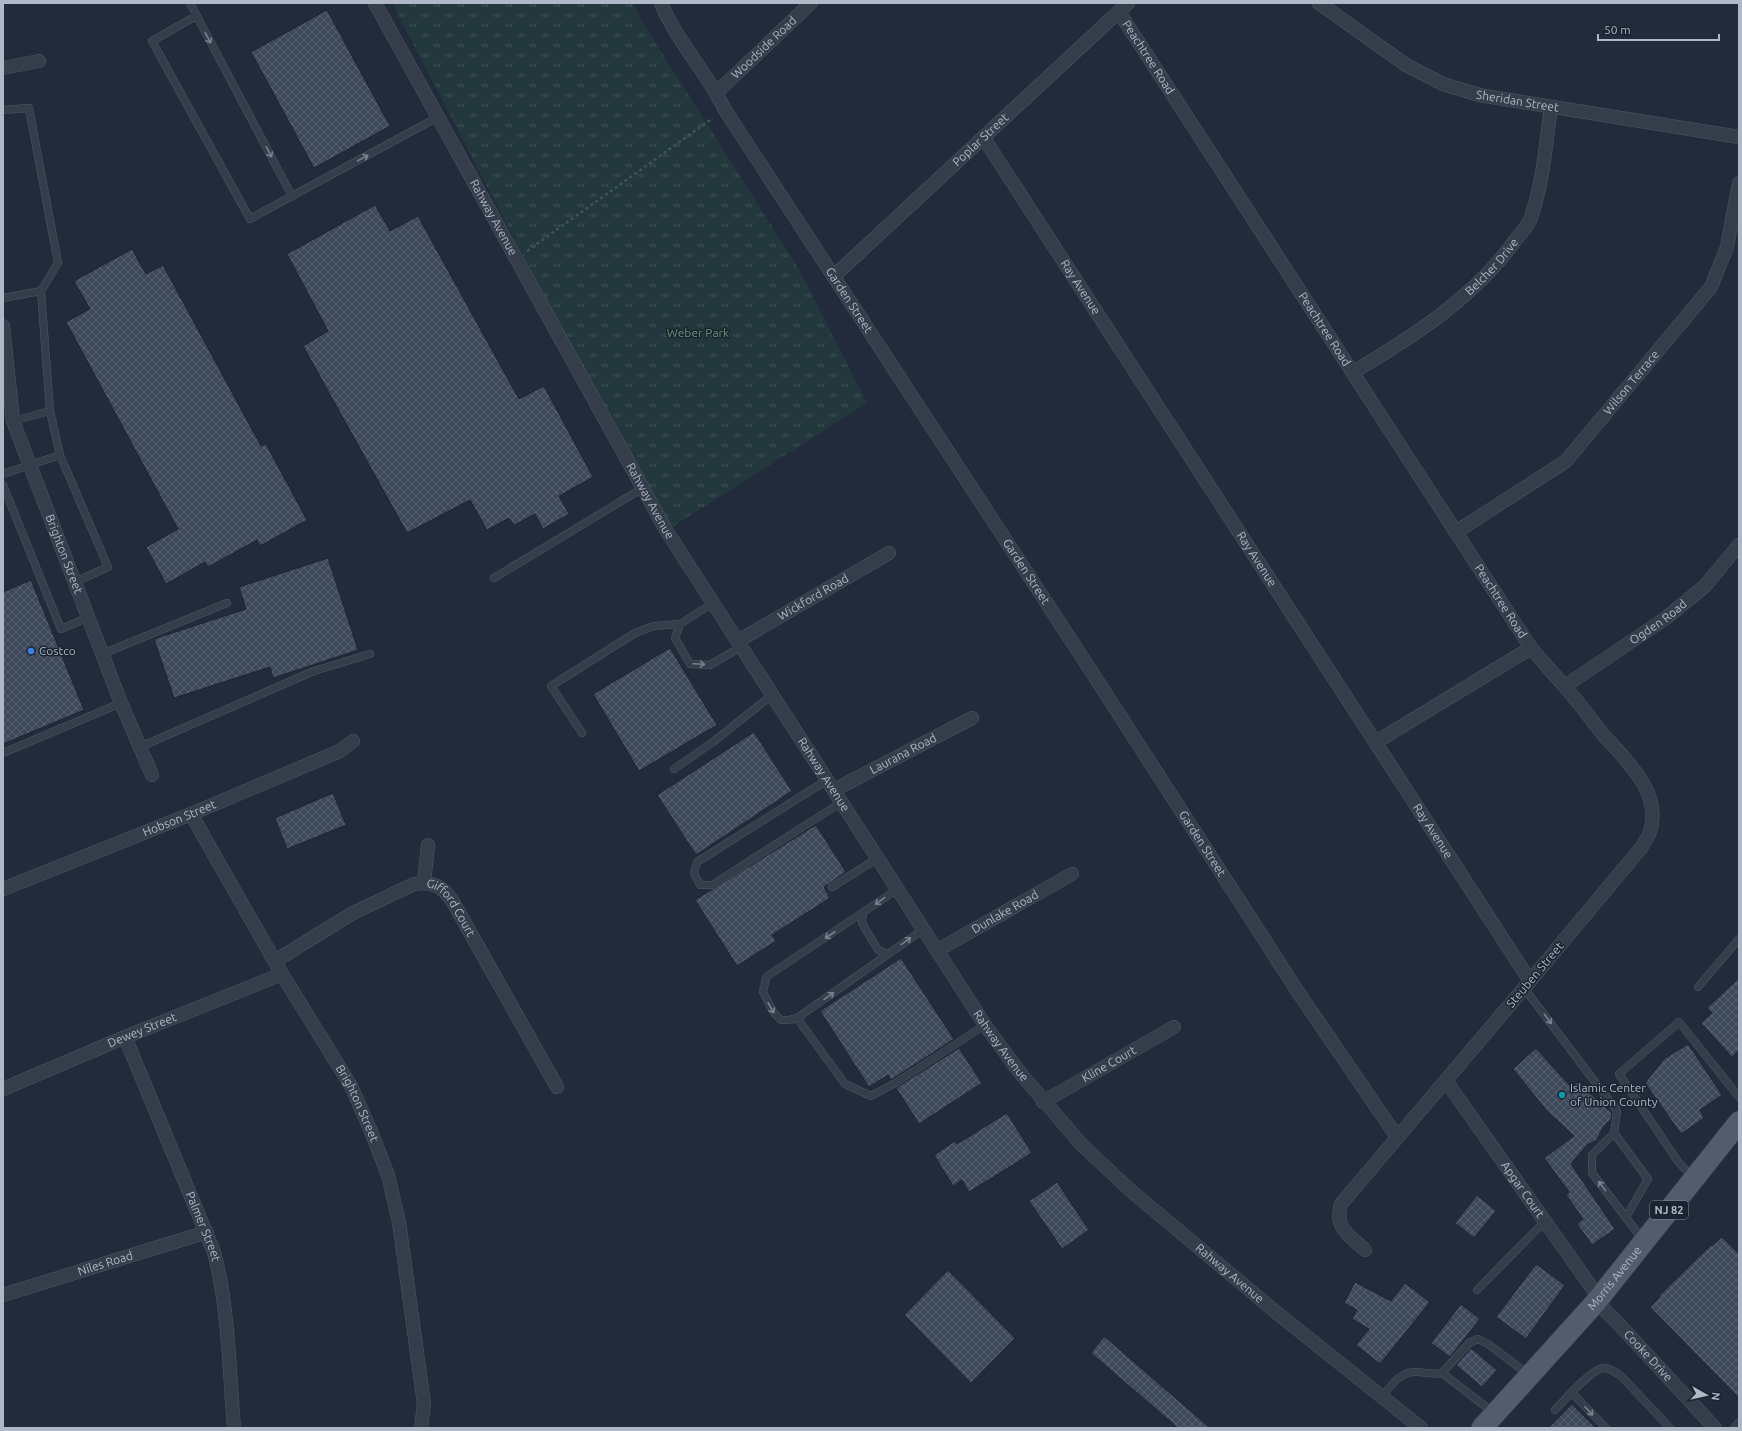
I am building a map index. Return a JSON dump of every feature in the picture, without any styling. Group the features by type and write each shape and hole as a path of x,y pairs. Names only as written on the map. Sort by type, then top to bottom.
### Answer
{"main road":[{"name":"Morris Avenue","path":"1489,1421 1598,1300 1739,1122"}],"street":[{"name":"Rahway Avenue","path":"375,3 666,530 985,1024 1017,1069 1043,1102 1081,1144 1130,1190 1381,1398 1420,1428"},
{"name":"Garden Street","path":"661,3 682,42 716,92 725,110 1095,676 1298,992 1397,1137"},
{"name":"Woodside Road","path":"716,92 811,3"},
{"name":"Sheridan Street","path":"1319,3 1406,65 1443,84 1479,95 1739,136"},
{"name":"Poplar Street","path":"834,276 1123,7"},
{"name":"Peachtree Road","path":"1123,7 1353,372 1531,648 1565,686"},
{"path":"3,68 39,61"},
{"name":"Belcher Drive","path":"1353,372 1400,345 1440,316 1498,264 1529,221 1538,190 1552,107"},
{"name":"Ray Avenue","path":"983,137 1376,742 1527,984"},
{"name":"Wilson Terrace","path":"1456,532 1566,461 1711,288 1727,247 1739,183"},
{"name":"Brighton Street","path":"3,326 13,421 121,703 152,775"},
{"name":"Ogden Road","path":"1565,686 1666,618 1705,586 1739,545"},
{"name":"Wickford Road","path":"739,644 888,554"},
{"name":"Peachtree Road","path":"1376,742 1531,648"},
{"name":"Steuben Street","path":"1365,1250 1340,1225 1338,1214 1341,1204 1641,848 1650,832 1652,813 1648,797 1639,776 1565,686"},
{"name":"Laurana Road","path":"831,785 972,718"},
{"name":"Hobson Street","path":"3,889 191,814 340,751 353,741"},
{"name":"Brighton Street","path":"191,814 282,974 351,1086 388,1175 400,1222 424,1404 421,1428"},
{"path":"424,882 428,845"},
{"name":"Dunlake Road","path":"938,950 1072,874"},
{"name":"Gifford Court","path":"275,961 353,913 414,884 424,882 434,884 442,888 448,894 557,1087"},
{"name":"Dewey Street","path":"3,1089 125,1037 282,974"},
{"name":"Kline Court","path":"1043,1102 1174,1027"},
{"name":"Palmer Street","path":"125,1037 207,1232 221,1277 234,1428"},
{"name":"Apgar Court","path":"1446,1081 1545,1221 1598,1300"},
{"name":"Niles Road","path":"3,1295 207,1232"},
{"name":"Cooke Drive","path":"1598,1300 1715,1428"}],"lane":[{"path":"190,3 292,196"},
{"path":"196,16 152,41 250,219 438,117"},
{"path":"3,110 29,108 58,264 41,291 50,411 60,455 108,567 75,582"},
{"path":"3,298 41,291"},
{"path":"13,421 50,411"},
{"path":"3,474 60,455"},
{"path":"3,484 61,629 89,617"},
{"path":"494,578 643,488"},
{"path":"102,654 226,603"},
{"path":"582,733 551,686 635,633 654,626 680,624 712,603"},
{"path":"680,624 675,638 690,664 710,665 739,644"},
{"path":"140,747 314,671 370,654"},
{"path":"674,769 713,742 772,695"},
{"path":"3,753 121,703"},
{"path":"831,785 697,862 694,873 700,885 712,885 842,802"},
{"path":"832,887 878,858"},
{"path":"898,889 766,978 763,992 774,1013 781,1020 797,1018 924,929"},
{"path":"862,914 862,923 878,950 888,954"},
{"path":"1698,987 1739,939"},
{"path":"1527,984 1617,1111 1614,1133 1592,1154 1592,1172 1644,1242"},
{"path":"797,1018 845,1084 871,1096 897,1082 985,1024"},
{"path":"1694,1179 1679,1163 1619,1074 1678,1022 1739,1098"},
{"path":"1614,1133 1648,1179 1626,1217"},
{"path":"1477,1290 1545,1221"},
{"path":"1381,1398 1395,1380 1405,1374 1417,1372 1429,1374 1442,1373 1469,1343 1478,1339 1488,1344 1530,1375"},
{"path":"1555,1410 1594,1372 1604,1368 1613,1370 1622,1377 1670,1428"},
{"path":"1442,1373 1489,1421"},
{"path":"1572,1393 1606,1428"},
{"path":"1734,1428 1739,1422"}],"path":[{"path":"516,258 725,110"}],"green space":[{"name":"Weber Park","path":"392,3 634,3 638,15 800,271 867,403 666,531"}],"building":[{"path":"327,10 390,126 314,168 251,52"},
{"path":"375,205 390,231 418,216 519,399 544,386 593,477 559,496 569,514 543,529 535,514 514,525 509,518 487,530 470,500 407,533 303,346 328,331 287,254"},
{"path":"132,249 146,274 163,265 261,446 266,444 307,520 260,546 257,540 208,567 205,562 166,584 146,547 178,529 66,322 90,309 74,281"},
{"path":"328,558 358,650 273,678 270,667 174,698 154,639 246,609 239,587"},
{"name":"Costco","path":"31,580 84,710 3,744 3,592"},
{"path":"670,648 717,725 639,771 593,694"},
{"path":"754,732 792,791 696,855 657,795"},
{"path":"333,793 346,825 287,849 275,818"},
{"path":"816,825 846,872 824,887 830,898 772,935 776,941 737,966 695,900"},
{"path":"901,958 954,1039 891,1080 888,1075 869,1087 820,1011"},
{"path":"1739,978 1739,1050 1732,1057 1701,1023 1712,1013 1707,1008"},
{"path":"1688,1044 1722,1095 1700,1110 1704,1118 1681,1134 1645,1083 1664,1059"},
{"path":"959,1048 982,1083 919,1124 896,1088"},
{"name":"Islamic Center of Union County","path":"1536,1048 1571,1087 1577,1082 1612,1113 1611,1119 1603,1127 1597,1140 1587,1145 1571,1164 1615,1229 1592,1245 1577,1224 1583,1219 1566,1195 1569,1192 1544,1158 1574,1136 1547,1111 1513,1069"},
{"path":"1007,1113 1032,1153 969,1192 962,1180 953,1186 934,1155 955,1141 957,1144"},
{"path":"1057,1182 1089,1230 1062,1249 1029,1201"},
{"path":"1477,1195 1496,1211 1474,1238 1455,1223"},
{"path":"1722,1237 1739,1254 1739,1398 1650,1307 1660,1297 1659,1296 1711,1245 1712,1246"},
{"path":"1536,1264 1565,1285 1526,1339 1496,1317"},
{"path":"948,1270 1015,1338 971,1383 904,1315"},
{"path":"1355,1282 1391,1301 1405,1283 1430,1302 1380,1364 1356,1345 1369,1329 1352,1319 1357,1310 1344,1303"},
{"path":"1461,1304 1480,1319 1450,1357 1431,1343"},
{"path":"1104,1336 1210,1428 1178,1428 1091,1353"},
{"path":"1471,1348 1497,1370 1482,1387 1456,1365"},
{"path":"1572,1404 1596,1428 1548,1428"}],"place":[{"name":"Costco","path":"31,651"},
{"name":"Islamic Center of Union County","path":"1562,1095"}]}
